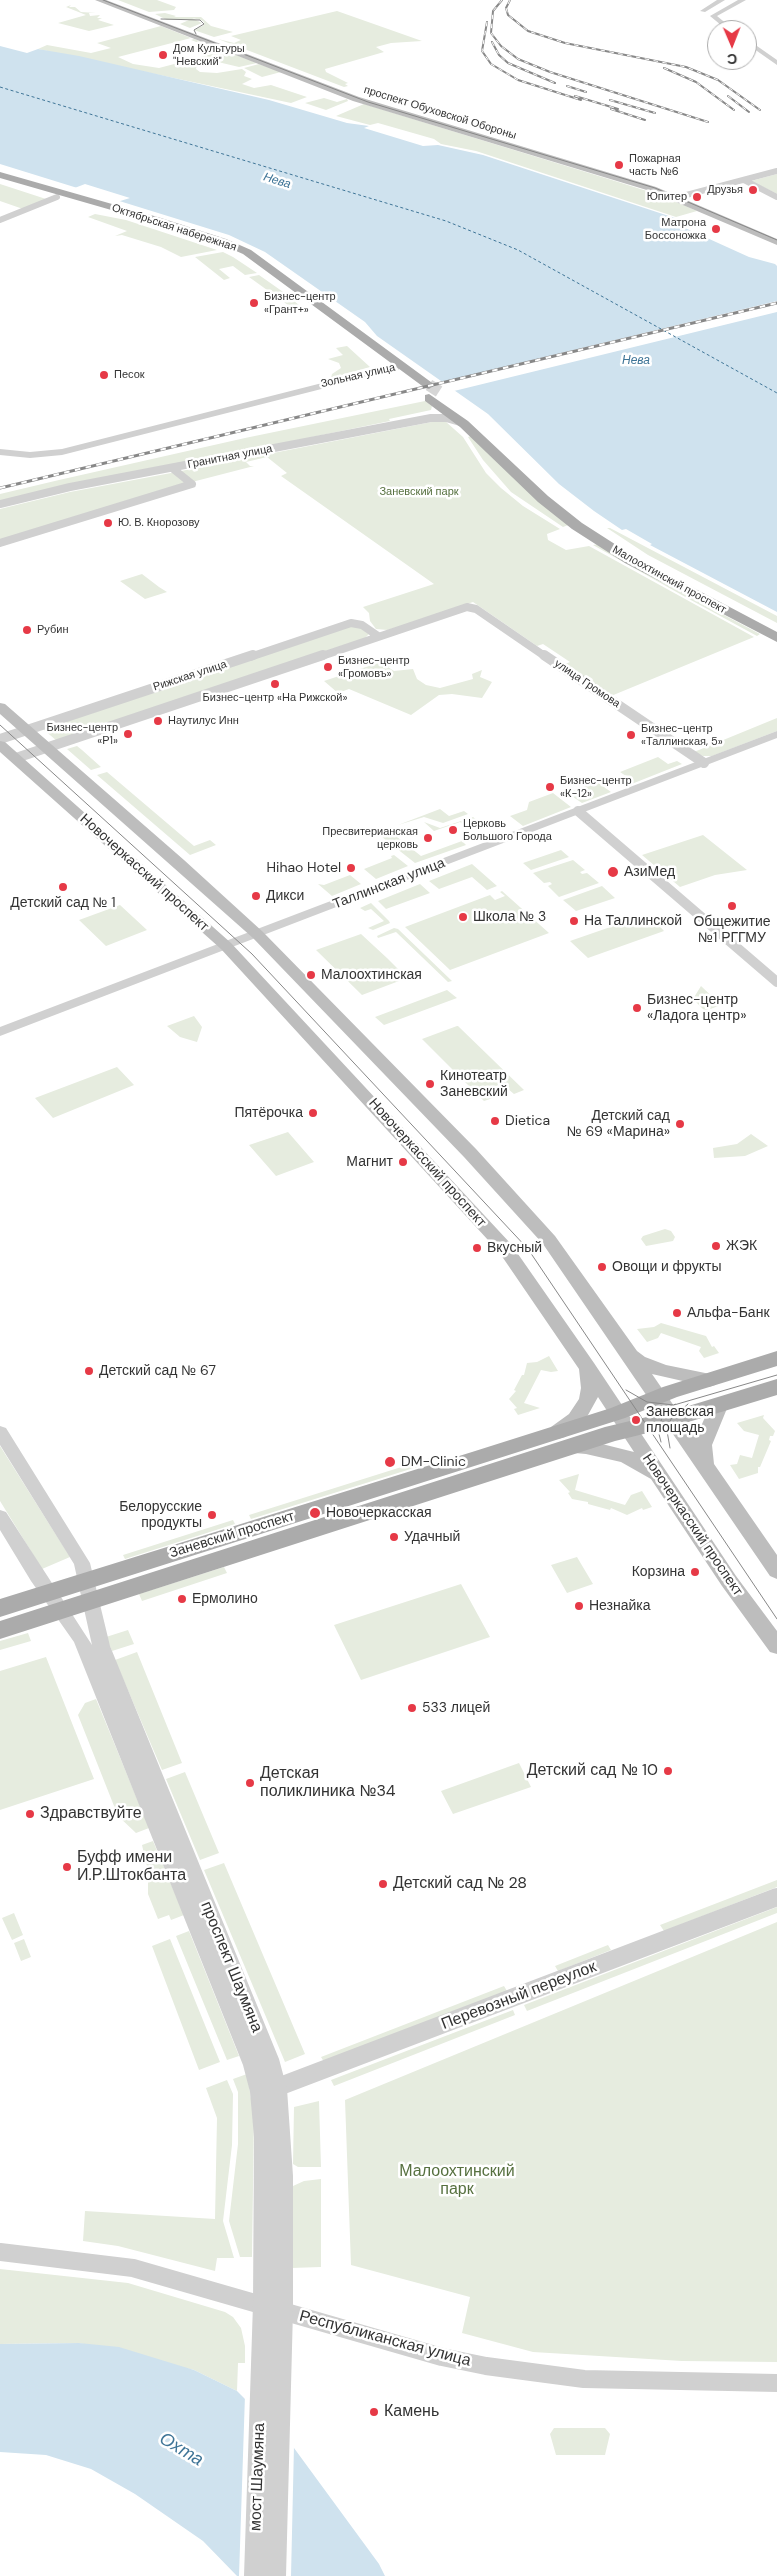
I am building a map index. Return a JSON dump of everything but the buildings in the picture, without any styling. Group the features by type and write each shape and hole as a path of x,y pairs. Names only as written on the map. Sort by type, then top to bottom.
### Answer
{"main road":[{"name":"проспект Обуховской Обороны","path":"99,0 356,100 679,197 777,242"},
{"name":"проспект Обуховской Обороны","path":"111,0 372,100 679,197 777,236"},
{"name":"Октябрьская набережная","path":"0,175 157,220 222,241 247,252 416,388"},
{"name":"Октябрьская набережная","path":"0,179 56,197 163,226 215,243 243,256 392,369 434,392"},
{"name":"Малоохтинский проспект","path":"434,392 460,422 543,499 577,526 630,560 777,638"},
{"name":"Малоохтинский проспект","path":"434,392 478,421 557,496 598,527 642,556 777,628"},
{"path":"0,707 258,935 470,1154 549,1240 777,1571"},
{"name":"Новочеркасский проспект","path":"0,745 226,946 505,1248 588,1368 729,1581 777,1646"},
{"path":"628,1354 639,1362 664,1372 709,1380"},
{"name":"Заневский проспект","path":"623,1421 658,1397 777,1358"},
{"path":"588,1368 590,1388 585,1404 563,1440 627,1457 649,1468 662,1480"},
{"name":"Заневский проспект","path":"0,1608 48,1592 88,1591 623,1421 672,1419 777,1388"},
{"path":"705,1467 703,1445 719,1406"},
{"name":"Заневский проспект","path":"0,1630 62,1611 88,1591"}],"street":[{"path":"703,11 722,0"},
{"path":"714,17 743,0"},
{"path":"703,11 718,20"},
{"path":"703,11 717,20"},
{"path":"757,49 766,56"},
{"path":"757,51 777,63"},
{"path":"679,197 777,171"},
{"path":"744,180 777,197"},
{"path":"0,220 56,197"},
{"name":"Зольная улица","path":"0,450 30,455 62,452 392,369"},
{"name":"Гранитная улица","path":"0,504 70,487 431,418 446,418 460,422"},
{"path":"0,543 192,484 172,468"},
{"name":"Рижская улица","path":"16,758 378,636 471,607"},
{"name":"улица Громова","path":"471,607 704,763"},
{"name":"Рижская улица","path":"0,739 351,623 362,625 378,636"},
{"name":"Таллинская улица","path":"0,1032 258,935 777,734"},
{"path":"578,811 777,982"},
{"name":"проспект Шаумяна","path":"0,1432 82,1563 96,1632 105,1657 269,2059 269,2091 264,2137 273,2307 269,2386"},
{"name":"проспект Шаумяна","path":"0,1516 48,1592 81,1639 253,2065 269,2091"},
{"name":"Перевозный переулок","path":"269,2091 777,1897"},
{"name":"Республиканская улица","path":"0,2252 112,2264 273,2307 318,2322 442,2357 520,2371 635,2381 777,2383"},
{"name":"мост Шаумяна","path":"256,2576 269,2386"},
{"name":"мост Шаумяна","path":"269,2386 274,2576"}],"green space":[{"path":"118,0 157,0 176,7 174,10 149,12"},
{"path":"71,5 69,7 75,7 81,12 96,13 89,13 90,16 100,15 97,18 102,18 98,20 114,25 89,31 58,23 86,15 66,7"},
{"path":"337,11 422,41 391,43 376,47 384,52 325,69 326,72 348,83 345,84 348,86 344,87 218,39 234,43 241,40 231,36"},
{"path":"165,13 176,16 174,17 201,17 211,26 233,32 214,37 194,30 204,25 204,22 201,20 192,18 202,23 190,28 180,24 189,20 167,20 155,14"},
{"path":"161,26 191,38 118,57 133,64 159,68 216,53 217,50 191,40 194,39 257,63 239,67 218,62 220,60 199,60 194,63 197,65 196,69 200,72 217,73 242,69 246,72 244,76 252,79 242,84 254,88 271,85 307,97 291,103 38,49 47,45 91,53 111,48 97,43"},
{"path":"259,64 281,72 262,77 244,68"},
{"path":"324,98 337,102 347,99 348,101 326,110 305,103"},
{"path":"364,104 666,197 697,211 676,217 476,151 441,144 434,139 378,123 370,125 336,116"},
{"path":"777,174 777,194 751,181"},
{"path":"0,184 46,199 23,209 0,201"},
{"path":"95,214 126,220 217,250 181,257 161,247 122,235 115,236 127,231 88,217"},
{"path":"223,252 257,273 245,275 233,266 219,269 230,278 224,280 195,257"},
{"path":"259,275 307,312 299,313 249,277"},
{"path":"347,346 370,367 331,378 332,374 341,368 339,363 328,359 343,355 336,348"},
{"path":"425,401 432,406 431,410 389,419 390,421 0,501 0,494 59,480 245,438"},
{"name":"Заневский парк","path":"445,421 463,437 486,473 501,488 523,506 560,529 547,534 548,540 566,550 589,546 754,637 611,696 565,664 570,662 543,644 537,646 473,602 388,630 376,629 370,621 369,613 363,607 434,584 281,476 287,473 267,457 246,462 250,466 254,466 192,482 181,471"},
{"path":"471,436 571,524 563,527 511,492 483,460 468,437"},
{"path":"175,473 187,483 0,542 0,509 70,492"},
{"path":"607,528 777,616 777,623 648,555"},
{"path":"599,544 671,587 760,634 757,636 593,545"},
{"path":"142,574 167,592 145,599 120,581"},
{"path":"358,626 369,634 365,638 57,741 43,729 347,627"},
{"path":"390,659 396,664 388,667 394,671 413,669 417,679 426,685 440,688 473,679 472,674 482,670 480,677 492,682 482,698 452,694 439,695 411,715 349,689 338,693 324,681"},
{"path":"777,718 777,731 712,756 703,756 694,752"},
{"path":"77,746 101,767 91,770 67,749"},
{"path":"658,757 668,764 677,761 682,764 629,785 622,781 629,778 620,772"},
{"path":"107,772 194,846 210,840 216,845 190,855 97,775"},
{"path":"597,782 611,792 582,803 570,795 572,791"},
{"path":"553,793 571,807 523,826 510,816 527,810 529,802"},
{"path":"440,809 449,816 464,811 468,814 443,823 424,817 398,825"},
{"path":"473,817 483,825 470,830 460,822 434,831 424,822 440,828"},
{"path":"387,829 421,856 462,841 466,845 415,863 377,833"},
{"path":"703,835 747,870 715,875 680,887 642,855"},
{"path":"561,850 569,857 531,870 523,863"},
{"path":"394,855 408,866 376,879 364,869 392,858 391,856"},
{"path":"573,860 585,870 580,872 582,874 587,873 599,883 559,897 548,886 552,884 550,882 544,883 533,873"},
{"path":"472,864 497,886 487,890 472,877 439,889 429,881"},
{"path":"350,875 361,884 332,896 318,884 324,885"},
{"path":"420,884 430,893 386,909 378,901"},
{"path":"602,886 615,898 576,911 563,900"},
{"name":"Школа № 3","path":"502,891 549,933 450,970 405,927 490,895 495,900 505,896 500,892"},
{"path":"371,903 390,923 373,930 368,928 384,921 371,909 365,911 360,908"},
{"path":"120,905 147,930 106,946 79,920"},
{"path":"645,915 650,916 664,931 588,958 570,941"},
{"path":"394,928 398,929 452,981 448,982 396,932 378,938 377,936"},
{"path":"361,934 407,978 362,995 316,950"},
{"path":"701,986 721,1005 705,1011 693,999"},
{"path":"447,990 457,998 384,1025 375,1017"},
{"path":"194,1016 202,1027 197,1042 180,1037 167,1026"},
{"path":"458,1026 524,1090 514,1094 502,1084 488,1089 496,1097 484,1101 422,1039"},
{"path":"117,1067 134,1085 53,1118 35,1098"},
{"path":"288,1132 314,1162 276,1176 249,1145"},
{"path":"751,1134 768,1146 745,1156 714,1158 713,1148 737,1144"},
{"path":"665,1229 671,1231 675,1237 673,1241 646,1246 641,1239 643,1236"},
{"path":"661,1323 706,1336 712,1347 714,1346 719,1353 704,1358 699,1351 701,1347 661,1333 658,1338 647,1342 637,1329 654,1327"},
{"path":"549,1356 558,1371 541,1370 524,1403 540,1408 518,1415 514,1409 517,1408 509,1399 516,1391 514,1390 522,1375 524,1375 527,1363 537,1362"},
{"path":"764,1415 763,1418 775,1431 773,1436 770,1436 769,1440 771,1441 760,1467 758,1467 758,1473 739,1479 730,1465 737,1464 740,1455 752,1458 759,1435 744,1431 737,1423"},
{"path":"0,1446 70,1557 42,1569 0,1501"},
{"path":"430,1458 433,1462 251,1519 249,1515"},
{"path":"579,1474 575,1490 625,1505 631,1495 642,1491 652,1507 643,1510 642,1508 627,1515 611,1508 610,1510 588,1504 588,1502 572,1499 568,1493 570,1492 559,1480"},
{"path":"233,1520 235,1524 125,1559 123,1555"},
{"path":"577,1557 593,1584 567,1593 551,1565"},
{"path":"224,1567 227,1573 142,1601 139,1594"},
{"path":"461,1584 490,1637 361,1680 334,1625"},
{"path":"128,1630 134,1644 112,1651 106,1637"},
{"path":"28,1633 31,1641 0,1650 0,1641"},
{"path":"137,1652 182,1763 162,1770 115,1660"},
{"path":"46,1657 94,1779 0,1810 0,1671"},
{"path":"96,1699 149,1828 136,1833 118,1816 78,1715 85,1703"},
{"path":"519,1763 531,1787 453,1814 441,1791"},
{"path":"185,1772 219,1853 200,1860 166,1779"},
{"path":"153,1841 184,1915 171,1920 169,1915 158,1919 148,1894 148,1871 142,1845"},
{"path":"224,1863 305,2054 285,2062 204,1870"},
{"path":"777,1880 777,1887 664,1931 660,1925"},
{"path":"777,1907 777,1913 527,2011 524,2005"},
{"path":"14,1913 23,1935 12,1940 2,1918"},
{"name":"Малоохтинский парк","path":"777,1922 777,2362 682,2361 533,2352 462,2333 470,2297 351,2265 345,2100"},
{"path":"189,1931 239,2056 227,2060 176,1936"},
{"path":"24,1939 31,1957 21,1961 14,1943"},
{"path":"170,1939 220,2062 199,2070 152,1946"},
{"path":"608,1945 611,1950 558,1971 555,1966"},
{"path":"504,1986 507,1991 324,2062 321,2057"},
{"path":"513,2010 515,2015 334,2086 331,2080"},
{"path":"247,2074 254,2117 252,2257 240,2257 229,2221 238,2144 238,2092 233,2079"},
{"path":"227,2080 233,2094 232,2145 223,2221 234,2258 217,2258 215,2271 118,2246 83,2241 85,2211 215,2219 217,2118 206,2088"},
{"path":"319,2101 321,2167 298,2167 293,2164 294,2107"},
{"path":"321,2179 321,2267 291,2268 293,2186 304,2181"},
{"path":"0,2269 128,2283 225,2312 233,2317 241,2328 245,2346 245,2363 238,2363 237,2391 194,2370 79,2343 0,2344"},
{"path":"554,2428 605,2428 610,2434 605,2455 556,2455 550,2434"}],"water":[{"name":"Нева","path":"0,46 27,53 38,49 79,56 269,100 347,123 369,126 364,128 423,146 438,145 483,155 675,218 685,228 749,257 775,264 777,266 777,612 650,545 652,544 626,529 622,530 594,511 559,484 488,414 377,336 365,322 265,252 229,235 0,164"},
{"name":"Охта","path":"79,2343 119,2347 194,2370 237,2391 294,2448 379,2564 385,2576 237,2576 203,2541 135,2494 91,2469 46,2455 0,2452 0,2344"}],"pier":[{"path":"85,184 130,198 117,202 72,189"},
{"path":"777,301 777,312 454,391 441,382"},
{"path":"245,2395 294,2445 291,2576 239,2576"}],"ferry route":[{"path":"0,87 446,221 518,250 777,393"}],"tunnel":[{"path":"429,385 443,394"}],"tram line":[{"path":"103,0 368,102 655,188 777,240"},
{"path":"161,19 200,20 204,24 194,30 196,34"},
{"path":"0,725 252,954 528,1249 777,1619"},
{"path":"674,1405 777,1375"},
{"path":"626,1390 647,1402 674,1405"},
{"path":"670,1448 667,1431 671,1419 688,1404"},
{"path":"661,1442 658,1430 662,1418 674,1405"}],"railway":[{"path":"502,0 493,11 491,33 501,46 518,59 550,72 708,122"},
{"path":"510,0 506,8 508,15 528,31 565,43 686,67 718,80 760,110"},
{"path":"487,22 482,51 491,64 518,80 581,100"},
{"path":"492,42 499,55 508,63 555,83"},
{"path":"664,68 696,82 734,110"},
{"path":"567,86 586,92"},
{"path":"575,96 618,109"},
{"path":"728,96 749,112"},
{"path":"610,100 655,113"},
{"path":"611,109 645,120"},
{"path":"0,488 777,303"}],"place":[{"name":"Дом Культуры \"Невский\"","path":"163,55"},
{"name":"Пожарная часть №6","path":"619,165"},
{"name":"Друзья","path":"753,190"},
{"name":"Юпитер","path":"697,197"},
{"name":"Матрона Боссоножка","path":"716,229"},
{"name":"Бизнес-центр «Грант+»","path":"254,303"},
{"name":"Песок","path":"104,375"},
{"name":"Ю. В. Кнорозову","path":"108,523"},
{"name":"Рубин","path":"27,630"},
{"name":"Бизнес-центр «Громовъ»","path":"328,667"},
{"name":"Бизнес-центр «На Рижской»","path":"275,684"},
{"name":"Наутилус Инн","path":"158,721"},
{"name":"Бизнес-центр «Р1»","path":"128,734"},
{"name":"Бизнес-центр «Таллинская, 5»","path":"631,735"},
{"name":"Бизнес-центр «К-12»","path":"550,787"},
{"name":"Церковь Большого Города","path":"453,830"},
{"name":"Пресвитерианская церковь","path":"428,838"},
{"name":"Hihao Hotel","path":"351,868"},
{"name":"АзиМед","path":"613,872"},
{"name":"Детский сад № 1","path":"63,887"},
{"name":"Дикси","path":"256,896"},
{"name":"Общежитие №1 РГГМУ","path":"732,906"},
{"name":"Школа № 3","path":"463,917"},
{"name":"На Таллинской","path":"574,921"},
{"name":"Малоохтинская","path":"311,975"},
{"name":"Бизнес-центр «Ладога центр»","path":"637,1008"},
{"name":"Кинотеатр Заневский","path":"430,1084"},
{"name":"Пятёрочка","path":"313,1113"},
{"name":"Dietica","path":"495,1121"},
{"name":"Детский сад № 69 «Марина»","path":"680,1124"},
{"name":"Магнит","path":"403,1162"},
{"name":"ЖЭК","path":"716,1246"},
{"name":"Вкусный","path":"477,1248"},
{"name":"Овощи и фрукты","path":"602,1267"},
{"name":"Альфа-Банк","path":"677,1313"},
{"name":"Детский сад № 67","path":"89,1371"},
{"name":"Заневская площадь","path":"636,1420"},
{"name":"DM-Clinic","path":"390,1462"},
{"name":"Новочеркасская","path":"315,1513"},
{"name":"Белорусские продукты","path":"212,1515"},
{"name":"Удачный","path":"394,1537"},
{"name":"Корзина","path":"695,1572"},
{"name":"Ермолино","path":"182,1599"},
{"name":"Незнайка","path":"579,1606"},
{"name":"533 лицей","path":"412,1708"},
{"name":"Детский сад № 10","path":"668,1771"},
{"name":"Детская поликлиника №34","path":"250,1783"},
{"name":"Здравствуйте","path":"30,1814"},
{"name":"Буфф имени И.Р.Штокбанта","path":"67,1867"},
{"name":"Детский сад № 28","path":"383,1884"},
{"name":"Камень","path":"374,2412"}]}
